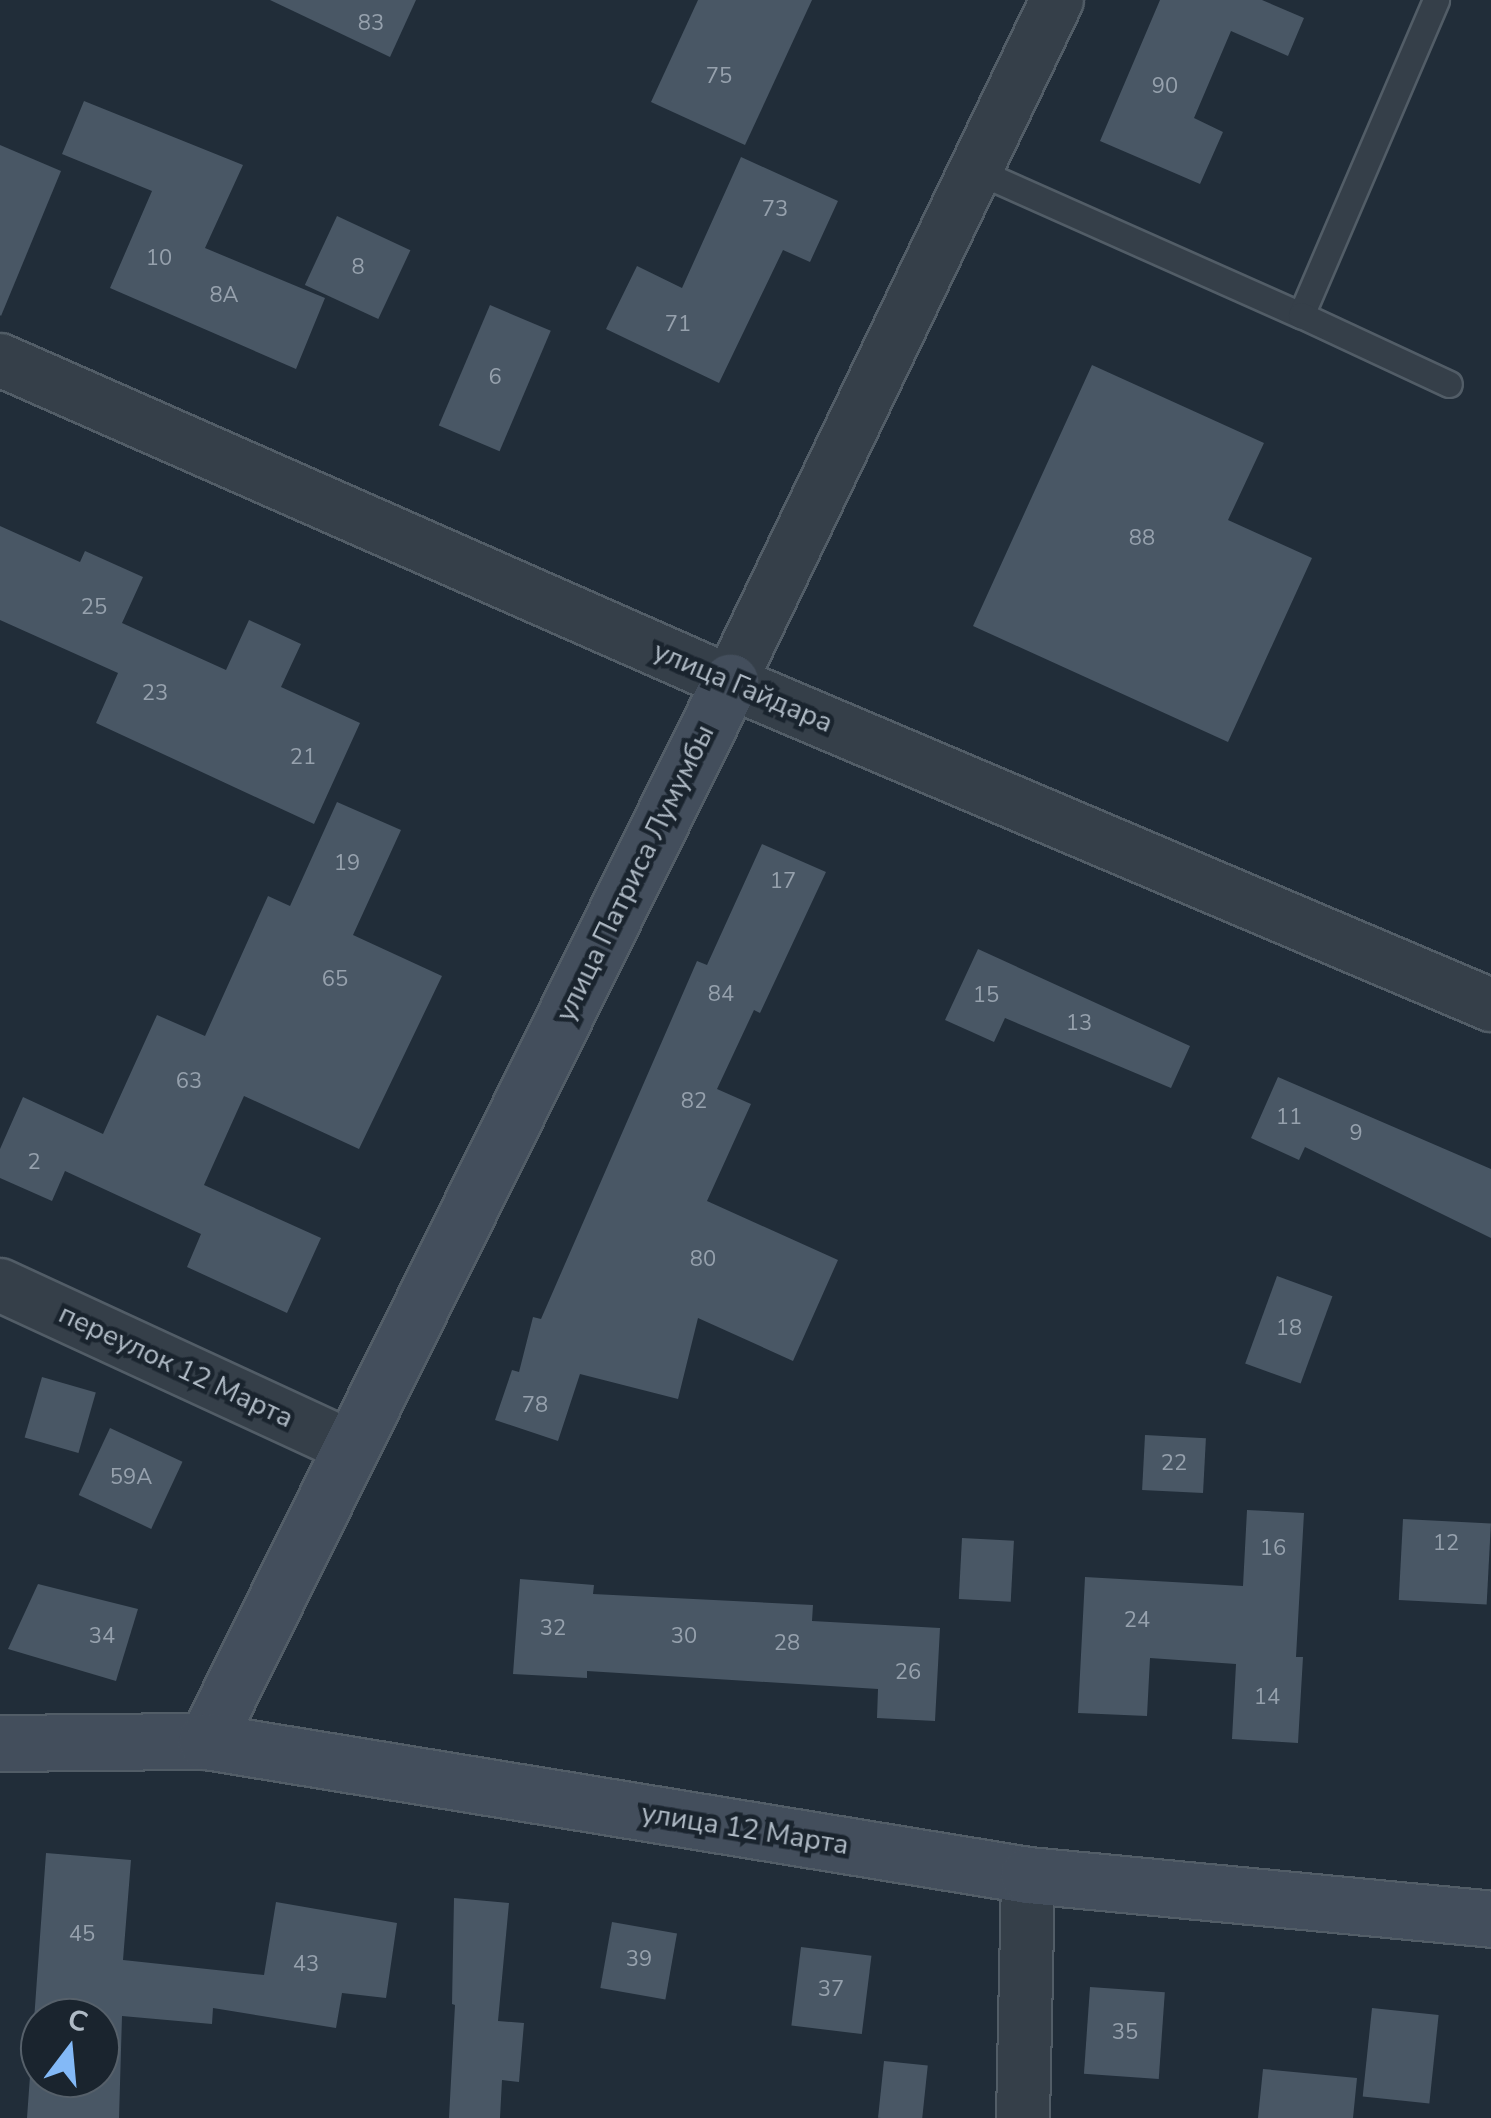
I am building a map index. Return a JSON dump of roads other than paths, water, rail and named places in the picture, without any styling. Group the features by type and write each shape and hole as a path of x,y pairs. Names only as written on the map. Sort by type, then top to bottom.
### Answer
{"street":[{"name":"улица Патриса Лумумбы","path":"206,1742 730,682 1057,0"},
{"name":"улица Гайдара","path":"0,360 730,682 1491,1005"},
{"name":"переулок 12 Марта","path":"0,1285 351,1447"},
{"name":"улица 12 Марта","path":"0,1743 206,1742 1028,1874 1491,1919"},
{"path":"1023,2118 1028,1874"}],"lane":[{"path":"1301,315 1436,0"},
{"path":"977,172 1449,384"}]}
